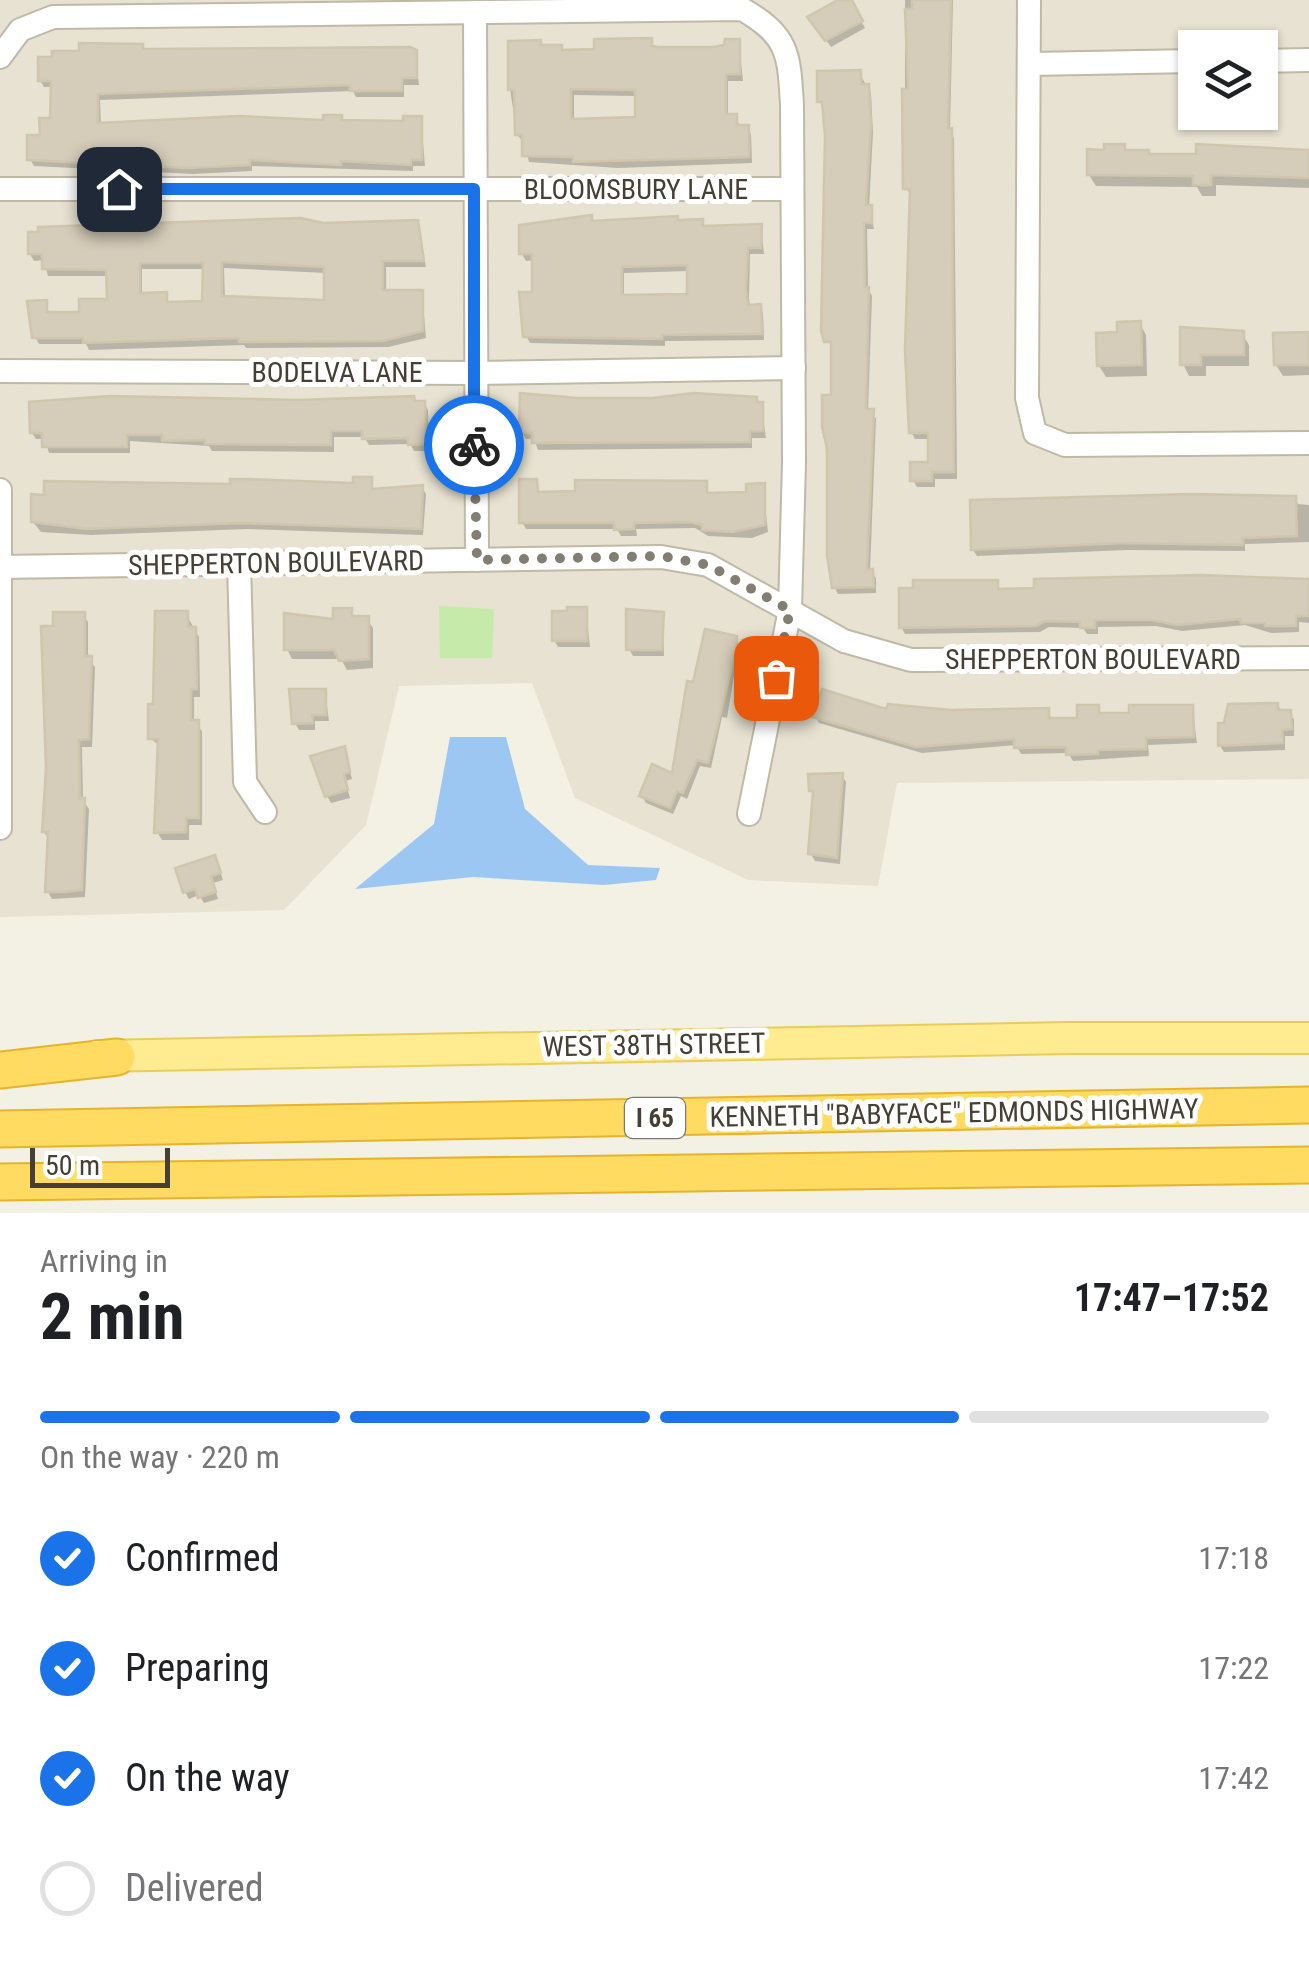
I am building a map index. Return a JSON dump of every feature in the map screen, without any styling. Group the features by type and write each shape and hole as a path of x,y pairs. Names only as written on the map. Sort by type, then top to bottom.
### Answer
{"highway":[{"path":"0,1070 117,1056"},
{"name":"KENNETH \"BABYFACE\" EDMONDS HIGHWAY","path":"0,1129 1309,1105"},
{"name":"KENNETH \"BABYFACE\" EDMONDS HIGHWAY","path":"0,1182 1309,1165"}],"main road":[{"name":"WEST 38TH STREET","path":"0,1054 117,1056 730,1043 1309,1038"}],"street":[{"path":"1029,0 1027,398 1035,432 1065,446 1309,443"},
{"path":"0,57 20,30 53,17 742,9 770,25 789,53 794,368 790,610 749,814"},
{"path":"475,12 477,560"},
{"path":"1278,60 1309,60"},
{"path":"1030,64 1178,62"},
{"name":"BLOOMSBURY LANE","path":"0,189 792,189"},
{"name":"BODELVA LANE","path":"0,370 474,373 794,368"},
{"path":"0,490 0,828"},
{"name":"SHEPPERTON BOULEVARD","path":"2,567 661,556 708,565 844,642 911,660 1309,658"},
{"path":"239,564 245,782 264,812"}],"shaded area":[{"path":"0,0 1309,0 1309,779 897,783 878,886 748,880 575,798 532,683 399,686 366,825 284,910 0,917"}],"green space":[{"path":"439,606 494,609 492,658 440,658"}],"water":[{"path":"450,737 506,737 525,809 588,865 660,868 656,880 604,885 473,877 355,889 434,824"}],"building":[{"path":"838,0 852,0 863,21 825,41 807,17"},
{"path":"912,0 951,0 948,129 952,128 954,472 932,472 932,481 910,481 910,462 928,462 928,433 909,433 905,350 910,189 903,189 902,89 908,89 905,9 912,9"},
{"path":"652,38 652,46 658,47 713,47 724,45 725,39 740,39 740,74 726,74 726,114 737,114 737,125 749,125 749,157 573,162 573,157 522,156 522,135 515,135 514,90 508,90 508,41 541,40 541,45 562,45 562,50 594,49 594,39","holes":["571,89 635,90 635,117 571,119"]},
{"path":"79,43 143,44 143,49 410,47 417,50 417,78 402,78 402,91 350,91 350,85 98,94 98,123 239,116 323,120 323,115 342,115 342,120 403,121 403,116 422,116 422,160 411,160 411,165 341,161 341,165 250,160 250,165 188,168 27,160 27,135 40,135 39,118 50,118 51,81 38,81 38,57 52,57 52,51 79,51"},
{"path":"861,70 861,84 869,84 871,124 866,205 872,205 872,223 864,223 865,287 869,287 866,409 874,409 867,569 873,569 874,587 832,588 827,555 827,448 822,427 822,395 831,395 831,342 824,342 821,331 825,136 822,102 817,102 817,71"},
{"path":"1104,144 1125,144 1125,150 1149,150 1149,154 1196,154 1196,144 1309,150 1309,178 1211,175 1211,185 1193,185 1193,176 1087,175 1087,149 1104,150"},
{"path":"592,215 592,221 678,216 678,220 703,219 703,226 762,224 761,248 748,248 746,289 748,305 761,304 762,334 662,335 662,339 523,337 519,292 532,292 532,254 519,254 519,225","holes":["687,265 687,294 622,295 622,267"]},
{"path":"301,218 323,223 418,220 424,261 383,261 383,290 423,290 423,331 383,341 239,342 239,338 83,343 83,338 32,338 27,301 47,300 47,312 79,312 79,299 107,299 106,270 42,269 42,254 28,254 28,232 38,232 38,227","holes":["222,262 324,267 324,300 222,296","140,263 203,263 202,301 167,302 167,292 140,293"]},
{"path":"1141,321 1142,365 1097,366 1096,333 1117,332 1117,322"},
{"path":"1180,327 1244,331 1244,355 1201,355 1201,365 1180,365"},
{"path":"1309,332 1309,365 1274,365 1273,333"},
{"path":"520,393 577,398 653,398 693,393 757,397 757,402 763,402 763,431 750,431 750,442 532,443 532,433 519,433"},
{"path":"109,396 298,400 414,396 415,401 425,401 426,444 408,445 408,438 362,439 362,431 331,431 331,445 205,444 205,440 162,441 162,435 127,435 127,447 42,447 42,433 30,433 29,402"},
{"path":"353,477 372,477 372,489 423,485 421,529 242,523 86,529 31,522 31,494 44,495 44,481 230,484 230,479 249,479 353,483"},
{"path":"519,479 537,479 538,492 575,491 575,480 707,481 707,493 746,492 746,484 765,483 765,525 733,532 702,530 702,525 690,522 634,523 634,529 614,530 614,523 519,523"},
{"path":"1191,494 1296,496 1297,536 1243,538 1243,545 1122,543 971,550 970,500"},
{"path":"1201,575 1309,579 1309,616 1296,616 1296,626 1241,623 1240,619 1177,625 1151,620 1095,620 1095,628 1080,628 1080,622 1045,621 1036,626 899,628 899,588 913,588 913,580 998,580 998,589 1034,588 1034,579"},
{"path":"567,607 587,607 587,641 552,641 552,611 567,611"},
{"path":"333,608 352,608 352,616 369,616 369,659 339,661 334,650 284,650 284,613 333,619"},
{"path":"626,609 664,612 662,650 626,650"},
{"path":"155,611 188,611 188,627 196,627 197,689 191,689 191,720 199,720 199,818 186,818 186,832 154,833 158,739 148,739 148,704 153,704"},
{"path":"53,612 85,612 85,656 92,656 89,739 79,740 80,798 85,798 82,890 66,892 45,892 48,832 42,832 46,768 41,626 53,626"},
{"path":"705,629 737,636 736,651 708,763 697,760 683,793 677,791 670,808 639,796 652,764 672,773 687,681 693,682"},
{"path":"289,689 326,689 326,715 312,715 313,723 292,724"},
{"path":"822,689 886,709 888,704 951,710 1049,708 1049,718 1077,718 1077,705 1099,705 1099,713 1129,713 1129,705 1193,705 1194,737 1146,738 1146,749 1098,750 1098,754 1066,755 1066,747 1014,748 1014,739 916,747 812,717"},
{"path":"1278,703 1278,710 1291,710 1292,729 1282,730 1283,743 1218,746 1218,723 1224,723 1228,704"},
{"path":"345,746 350,772 344,774 348,790 325,797 310,756"},
{"path":"843,773 837,858 808,854 813,791 809,791 808,774"},
{"path":"215,855 221,873 211,876 216,892 198,898 195,889 183,893 175,868"}],"way so far":[{"path":"474,445 477,560 661,556 708,565 790,610 776,678"}],"route":[{"path":"119,189 474,189 474,445"}]}
